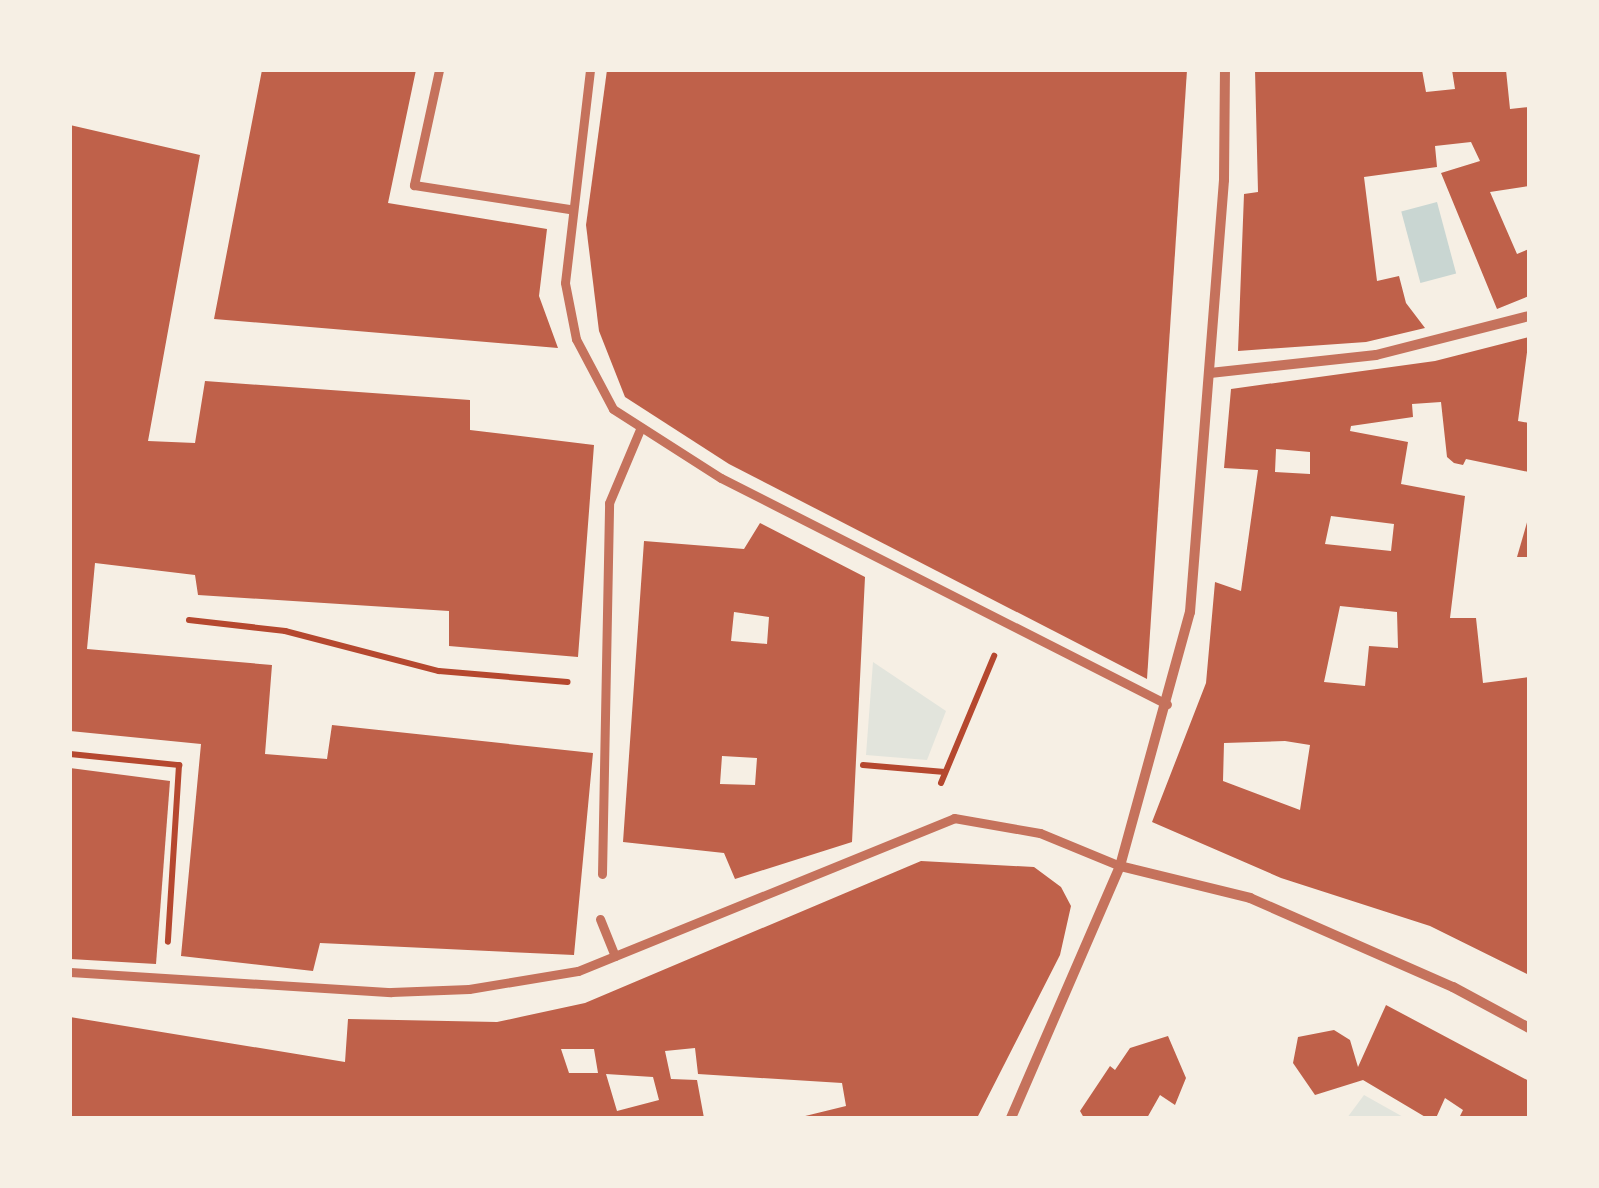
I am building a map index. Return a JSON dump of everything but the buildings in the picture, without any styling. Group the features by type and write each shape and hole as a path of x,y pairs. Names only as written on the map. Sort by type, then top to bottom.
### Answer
{"street":[{"path":"439,70 414,185 569,209"},
{"path":"590,70 569,209 565,283 576,339 612,409 721,478 1167,704"},
{"path":"1011,1118 1022,1101 1120,866 1190,612 1210,373 1225,70"},
{"path":"1210,373 1376,355 1529,316"},
{"path":"602,874 610,685 610,504 641,427"},
{"path":"70,972 449,990 578,971 954,818 1040,833 1120,866 1250,898 1529,1028"},
{"path":"600,919 615,956"}],"path":[{"path":"190,620 285,632 440,672 610,685"},
{"path":"922,830 1007,626"},
{"path":"70,754 179,765 166,978"},
{"path":"864,765 945,772"}],"shaded area":[{"path":"1437,202 1456,273 1420,283 1401,212"},
{"path":"873,662 946,711 927,760 866,755"},
{"path":"1364,1095 1405,1118 1347,1118"}]}
